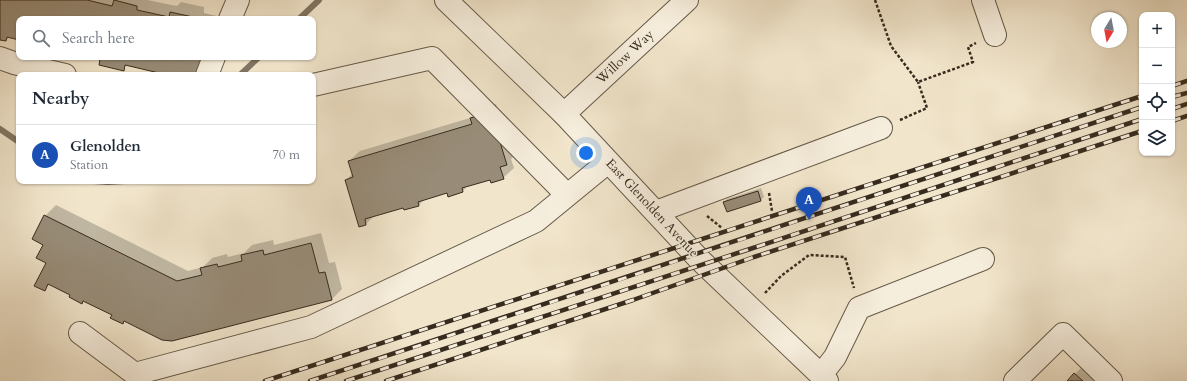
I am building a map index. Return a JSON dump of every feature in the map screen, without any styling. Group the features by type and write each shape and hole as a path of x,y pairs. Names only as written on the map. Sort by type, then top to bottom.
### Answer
{"street":[{"path":"231,16 238,0"},
{"name":"East Glenolden Avenue","path":"446,0 564,114 699,259 824,378"},
{"name":"Willow Way","path":"564,114 687,0"},
{"path":"983,0 995,35"},
{"path":"0,58 14,63 52,72"},
{"path":"316,84 432,58 568,195"},
{"path":"207,72 213,60"},
{"path":"656,212 882,128"},
{"path":"80,333 135,374 311,327 536,221 608,162"},
{"path":"824,378 859,308 983,259"},
{"path":"1015,381 1063,334 1111,381"}],"path":[{"path":"875,0 891,46 918,82 927,108 882,128"},
{"path":"918,82 973,62 968,47 995,35"},
{"path":"763,295 781,276 809,255 845,257 859,308"}],"building":[{"path":"0,0 87,0 112,6 114,0 137,6 137,10 164,16 16,16 16,39 7,37 6,41 0,40"},
{"path":"170,12 188,16 169,16"},
{"path":"100,60 209,60 203,72 155,72 125,65 124,71 99,65"},
{"path":"486,114 495,126 507,165 500,167 504,179 491,183 490,180 462,188 463,192 448,197 447,193 418,202 419,206 404,210 403,208 365,219 366,225 359,227 345,180 353,177 348,161 472,124 470,118"},
{"path":"758,191 761,201 727,212 723,202"},
{"path":"44,215 177,281 202,275 200,268 217,264 218,267 242,261 241,255 263,250 264,255 311,243 319,273 325,272 332,300 172,341 162,340 124,321 123,324 110,318 112,315 83,301 82,304 69,297 70,295 48,284 45,291 34,286 46,263 36,258 43,245 32,239"},
{"path":"1074,373 1083,381 1067,381"}],"waterway":[{"path":"302,16 319,0"},
{"path":"243,72 256,60"},
{"path":"0,129 16,140"}],"railway":[{"path":"1175,85 1187,81"},
{"path":"1175,96 1187,93"},
{"path":"265,381 1139,97"},
{"path":"1175,108 1187,104"},
{"path":"310,381 1139,108"},
{"path":"1175,120 1187,116"},
{"path":"346,381 1139,120"},
{"path":"386,381 633,300 754,257 1139,132"}],"place":[{"name":"Glenolden","path":"809,220"}]}
